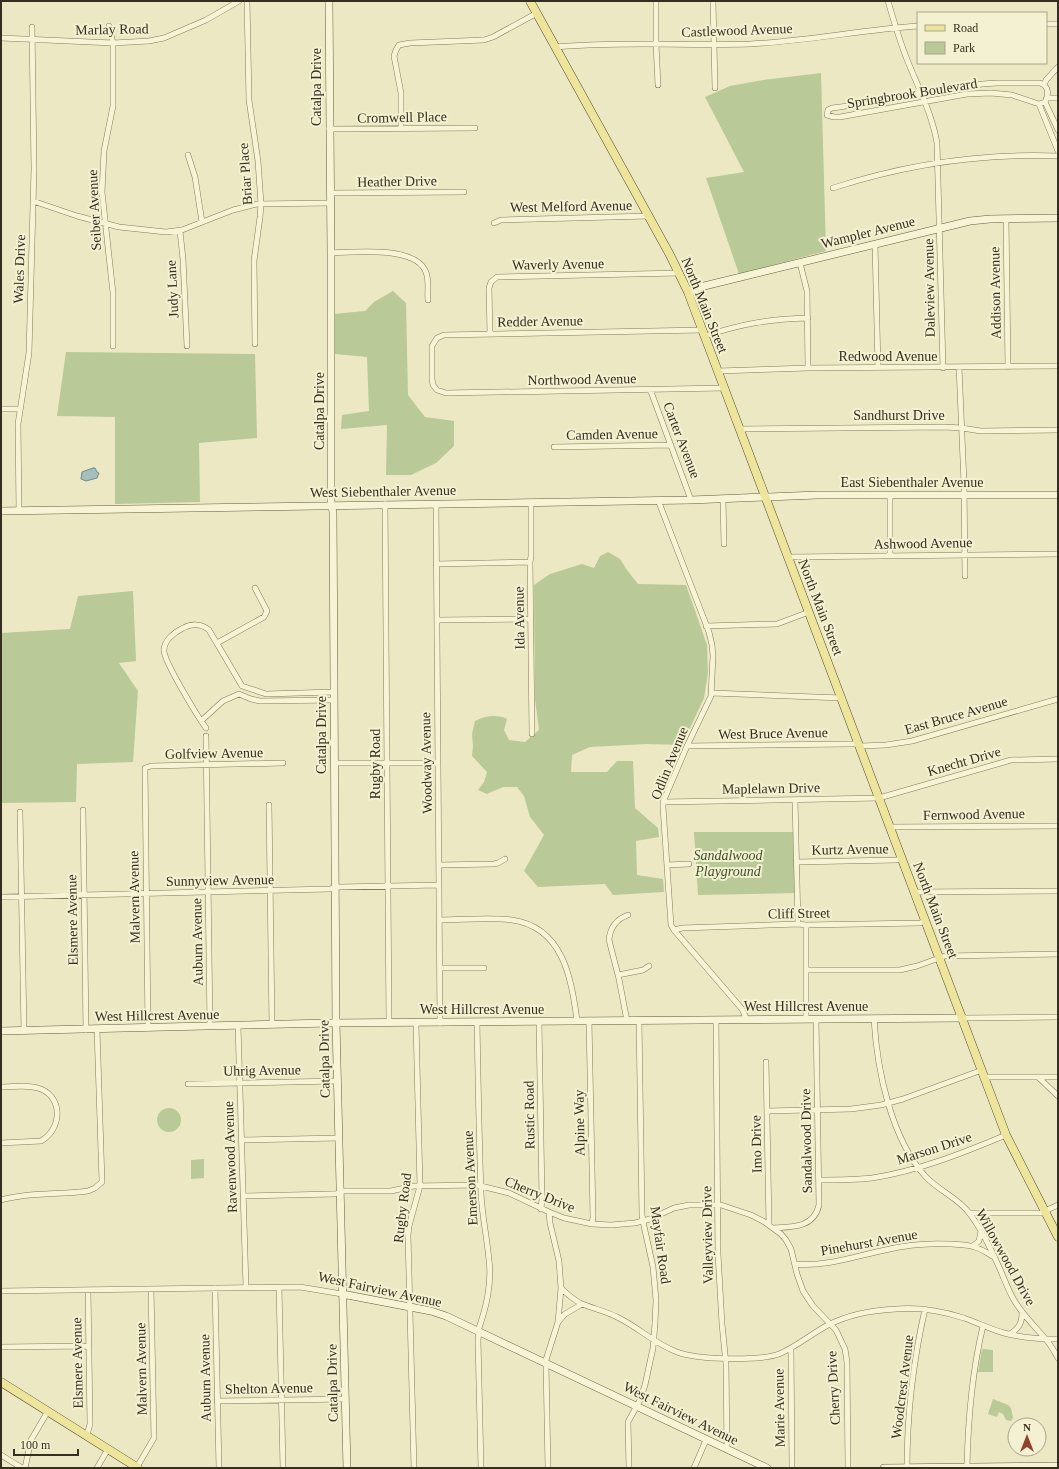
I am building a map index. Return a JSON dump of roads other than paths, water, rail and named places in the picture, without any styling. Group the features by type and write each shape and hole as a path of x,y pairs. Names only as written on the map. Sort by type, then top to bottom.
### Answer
{"main road":[{"name":"North Main Street","path":"530,1 680,273 789,557 1006,1135 1058,1237"},
{"path":"1,1382 138,1468"}],"street":[{"name":"Briar Place","path":"247,1 249,100 258,161 261,204 254,261 255,344"},
{"name":"Catalpa Drive","path":"329,1 336,1024 347,1468"},
{"path":"656,1 658,85"},
{"path":"713,1 715,88"},
{"name":"Daleview Avenue","path":"888,1 896,28 926,101 935,130 938,162 943,368"},
{"name":"Marlay Road","path":"1,38 113,43 149,41 164,38 212,17 236,2"},
{"path":"401,128 401,92 394,56 400,45 410,42 484,40 493,37 537,13"},
{"path":"1047,24 1058,24"},
{"name":"Seiber Avenue","path":"109,26 113,43 113,106 104,151 102,192 112,293 113,346"},
{"name":"Castlewood Avenue","path":"556,47 656,44 714,45 777,42 917,26"},
{"name":"Wales Drive","path":"19,511 19,409 29,353 34,169 32,27"},
{"path":"1058,67 1046,80 1044,85 1047,88 1046,100 1058,130"},
{"name":"Springbrook Boulevard","path":"1038,104 1012,95 991,93 967,94 834,118 827,115 828,110 832,108 881,101 922,92 980,84 1040,83 1044,85"},
{"path":"1058,98 1046,100 1038,104 1058,151"},
{"name":"Cromwell Place","path":"329,129 475,128"},
{"path":"188,155 195,177 202,222"},
{"path":"833,188 892,171 938,162 1007,156 1058,156"},
{"name":"Heather Drive","path":"331,194 464,192"},
{"path":"33,201 105,224 154,232 180,231 233,210 261,204 330,204"},
{"name":"West Melford Avenue","path":"494,223 501,220 649,216"},
{"name":"Wampler Avenue","path":"688,292 700,287 970,220 1058,218"},
{"name":"Addison Avenue","path":"1006,219 1008,367"},
{"name":"Judy Lane","path":"180,231 184,273 187,346"},
{"path":"874,244 878,368"},
{"path":"331,253 379,252 414,259 423,266 427,274 428,300"},
{"path":"800,263 807,291 808,368"},
{"name":"Waverly Avenue","path":"490,334 489,288 491,282 497,277 680,273"},
{"name":"Redder Avenue","path":"440,392 432,381 432,346 434,341 444,335 704,333 755,322 786,318 808,318"},
{"name":"Redwood Avenue","path":"718,371 808,368 1058,366"},
{"path":"960,367 965,576"},
{"name":"Northwood Avenue","path":"440,392 724,388"},
{"name":"Carter Avenue","path":"650,390 691,500"},
{"path":"1,409 19,409"},
{"name":"Sandhurst Drive","path":"740,429 962,428 981,431 1058,430"},
{"name":"Camden Avenue","path":"554,447 671,445"},
{"path":"890,494 890,555"},
{"name":"East Siebenthaler Avenue","path":"766,497 890,494 964,496 1058,495"},
{"name":"West Siebenthaler Avenue","path":"1,511 691,500 766,497"},
{"path":"722,499 724,544"},
{"name":"Odlin Avenue","path":"658,500 706,626 713,650 712,693 663,802 671,925 742,1009 747,1020"},
{"name":"Ida Avenue","path":"531,502 530,562 532,734"},
{"name":"Rugby Road","path":"385,504 389,1023"},
{"name":"Woodway Avenue","path":"436,504 440,1022"},
{"name":"Ashwood Avenue","path":"789,557 1058,554"},
{"path":"436,564 530,562"},
{"path":"217,643 264,616 267,611 255,588"},
{"path":"706,626 777,624 809,612"},
{"path":"437,620 531,619"},
{"path":"206,728 164,657 166,641 184,627 192,625 204,626 209,630 242,686 266,694 334,692"},
{"path":"201,721 223,701 239,694 242,686"},
{"path":"712,693 842,698"},
{"path":"239,694 260,701 334,700"},
{"name":"East Bruce Avenue","path":"860,746 886,745 912,740 1058,699"},
{"name":"Auburn Avenue","path":"206,736 210,1026"},
{"name":"West Bruce Avenue","path":"687,746 855,744 860,746"},
{"name":"Knecht Drive","path":"879,798 1011,760 1058,759"},
{"path":"334,763 438,762"},
{"name":"Golfview Avenue","path":"146,767 283,764"},
{"name":"Malvern Avenue","path":"146,767 148,1028"},
{"name":"Maplelawn Drive","path":"663,802 879,798"},
{"path":"795,800 798,862 798,924"},
{"path":"269,805 272,1025"},
{"name":"Elsmere Avenue","path":"83,810 86,1030"},
{"path":"20,812 24,1031"},
{"name":"Fernwood Avenue","path":"890,827 1058,826"},
{"path":"439,865 494,864 502,862 505,859"},
{"name":"Kurtz Avenue","path":"798,862 902,859"},
{"path":"667,864 689,864"},
{"name":"Sunnyview Avenue","path":"1,897 330,890 335,887 439,885"},
{"path":"915,892 1058,891"},
{"path":"627,1021 610,944 610,936 615,924 620,919 628,915"},
{"path":"439,920 512,920 529,925 545,934 557,947 564,961 571,988 577,1022"},
{"name":"Cliff Street","path":"674,930 682,928 798,924 912,923 925,921"},
{"path":"806,925 806,1019"},
{"path":"806,970 900,970 917,966 940,957 957,955 1058,954"},
{"path":"618,975 643,970 649,966"},
{"path":"440,968 484,968"},
{"path":"963,1018 1058,1017"},
{"name":"West Hillcrest Avenue","path":"1,1031 440,1022 963,1018"},
{"name":"Sandalwood Drive","path":"771,1226 801,1226 812,1219 819,1205 816,1019"},
{"name":"Willowwood Drive","path":"874,1019 878,1060 888,1104 914,1163 932,1183 958,1201 970,1213 990,1247 1010,1294 1022,1313 1045,1339 1058,1358"},
{"name":"Valleyview Drive","path":"716,1020 719,1286 726,1358 727,1450"},
{"name":"Alpine Way","path":"589,1021 592,1224"},
{"name":"Mayfair Road","path":"629,1468 628,1422 640,1400 646,1379 654,1339 655,1323 653,1267 643,1221 639,1021"},
{"name":"Emerson Avenue","path":"477,1022 481,1187 490,1274 486,1305 478,1340 481,1468"},
{"name":"Rustic Road","path":"539,1022 541,1208"},
{"name":"Rugby Road","path":"414,1468 409,1229 420,1186 416,1023"},
{"name":"Ravenwood Avenue","path":"238,1026 246,1288"},
{"path":"1,1200 37,1194 82,1192 96,1188 102,1182 97,1029"},
{"name":"Imo Drive","path":"766,1062 771,1226"},
{"path":"768,1111 851,1109 888,1104 984,1073 1058,1077"},
{"path":"1038,1077 1058,1096"},
{"name":"Uhrig Avenue","path":"188,1084 338,1081"},
{"path":"1,1087 32,1086 42,1089 53,1099 58,1116 55,1127 43,1140 36,1142 1,1143"},
{"name":"Marson Drive","path":"819,1180 871,1178 918,1168 1006,1135"},
{"path":"242,1140 339,1138"},
{"name":"Cherry Drive","path":"243,1196 335,1194 340,1192 391,1191 420,1186 472,1185 509,1193 564,1218 592,1224 624,1225 643,1221 680,1206 726,1206 751,1215 782,1234 789,1245 800,1284 807,1298 817,1312 840,1336 846,1356 848,1468"},
{"path":"970,1213 1045,1212 1058,1205"},
{"path":"548,1468 545,1363 558,1322 561,1288 559,1261 549,1212"},
{"path":"974,1245 979,1241 981,1231"},
{"name":"Pinehurst Avenue","path":"795,1264 805,1265 830,1262 918,1245 974,1245 993,1256"},
{"path":"279,1287 283,1468"},
{"name":"West Fairview Avenue","path":"1,1290 307,1287 410,1307 440,1314 767,1468"},
{"name":"Auburn Avenue","path":"215,1288 219,1468"},
{"path":"561,1288 572,1298 582,1304 597,1308 616,1316 677,1352 688,1356 703,1358 760,1358 774,1355 791,1348 830,1324 863,1313 901,1308 925,1309 951,1314 983,1326 1023,1337 1058,1339"},
{"name":"Malvern Avenue","path":"138,1468 154,1438 151,1289"},
{"name":"Elsmere Avenue","path":"86,1435 90,1429 88,1290"},
{"path":"558,1322 565,1314 582,1304"},
{"name":"Woodcrest Avenue","path":"907,1468 907,1443 911,1390 916,1354 925,1309"},
{"path":"1010,1334 1019,1327 1022,1321 1022,1313"},
{"path":"967,1467 970,1400 978,1346 983,1326"},
{"path":"1,1347 89,1346"},
{"name":"Marie Avenue","path":"791,1348 792,1468"},
{"name":"Shelton Avenue","path":"217,1401 345,1399"},
{"path":"1,1455 23,1468 31,1440 48,1411"},
{"path":"694,1468 706,1440"},
{"path":"97,1468 108,1449"},
{"path":"884,1468 1058,1466"}],"water":[{"path":"95,468 99,473 97,478 86,481 81,479 82,472"}],"park label":[{"name":"Sandalwood Playground","path":"728,864"}]}
